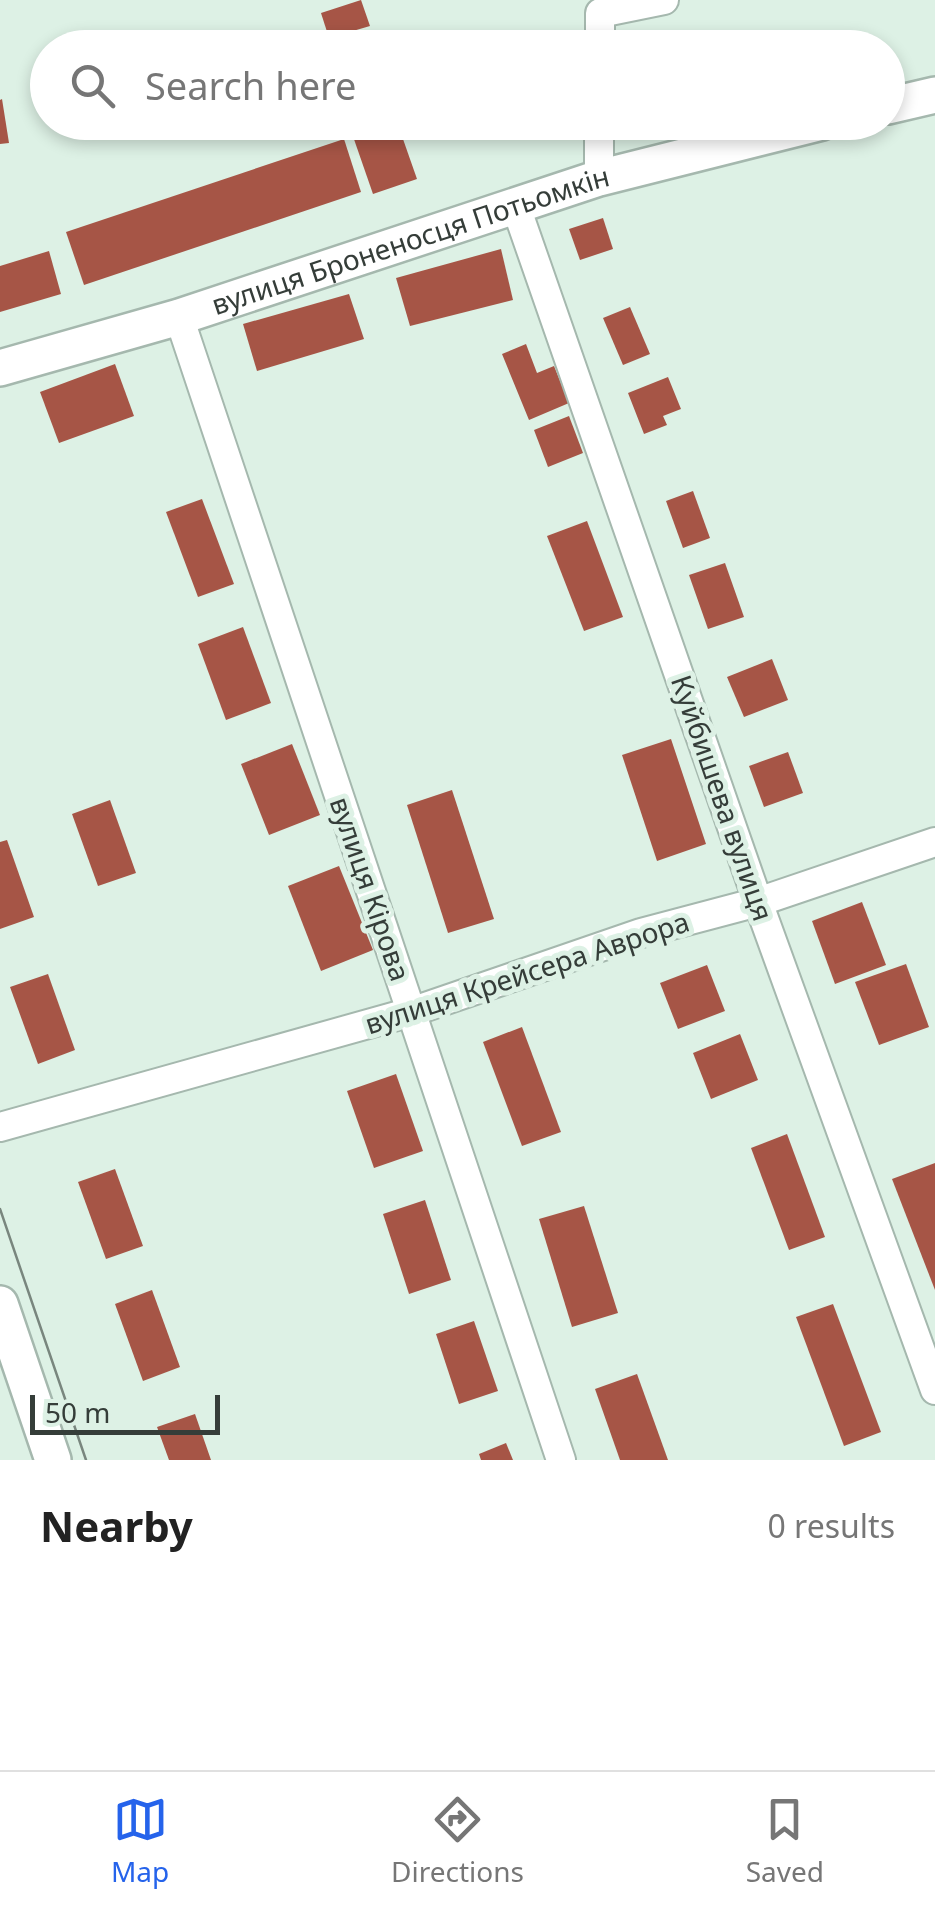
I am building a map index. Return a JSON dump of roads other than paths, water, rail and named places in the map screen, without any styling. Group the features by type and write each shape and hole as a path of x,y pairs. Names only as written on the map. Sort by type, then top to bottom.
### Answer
{"street":[{"path":"600,30 600,13 664,0"},
{"path":"905,102 935,94"},
{"path":"599,178 600,140"},
{"name":"вулиця Броненосця Потьомкін","path":"0,368 179,317 599,178 750,140"},
{"name":"Куйбишева вулиця","path":"515,204 758,902 935,1390"},
{"name":"вулиця Кірова","path":"179,317 561,1460"},
{"name":"вулиця Крейсера Аврора","path":"0,1128 412,1012 640,934 758,902 935,842"},
{"path":"0,1304 52,1460"}],"tram line":[{"path":"0,1209 86,1460"}]}
